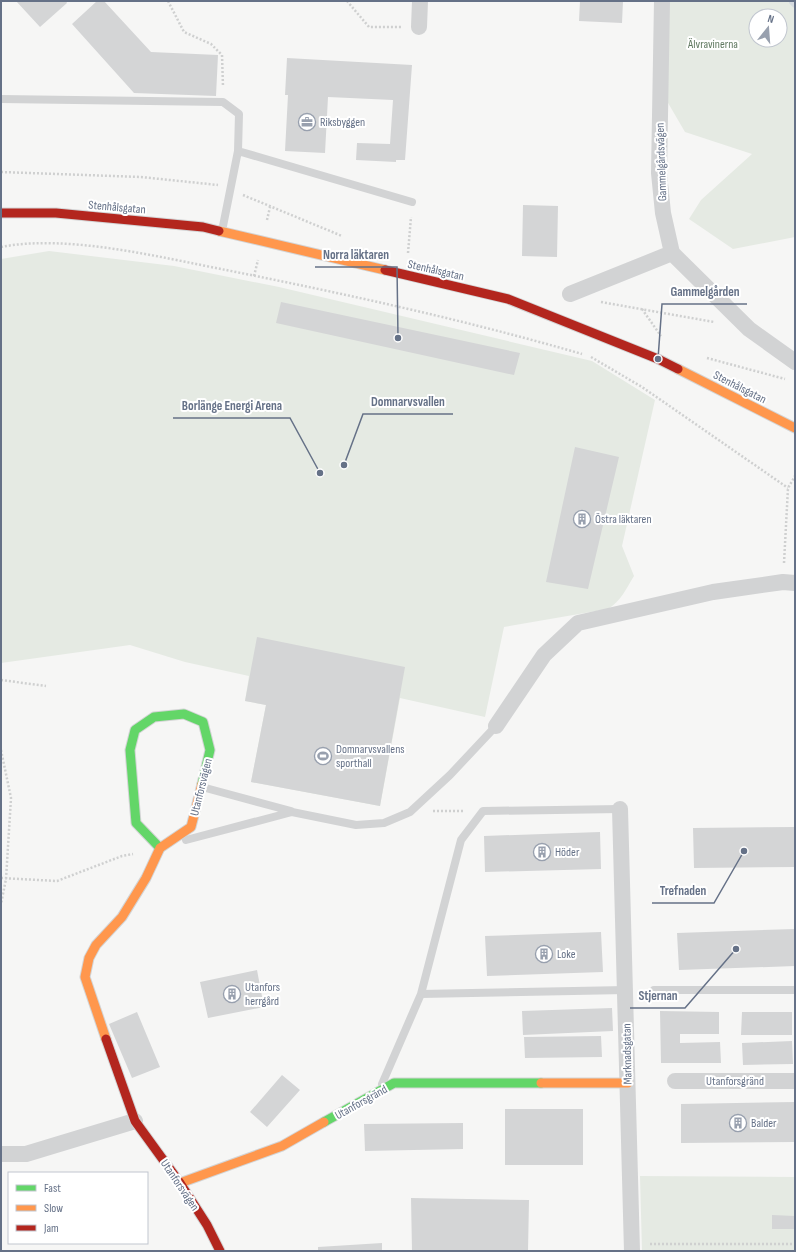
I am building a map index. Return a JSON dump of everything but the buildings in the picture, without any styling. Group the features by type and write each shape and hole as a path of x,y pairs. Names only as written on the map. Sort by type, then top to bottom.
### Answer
{"street":[{"path":"419,27 420,1"},
{"name":"Gammelgårdsvägen","path":"662,1 659,173 663,213 672,253"},
{"name":"Stenhålsgatan","path":"1,212 56,213 203,226 508,299 658,359 795,428"},
{"path":"570,294 672,253 749,329 795,362"},
{"path":"496,726 544,656 578,622 713,592 789,582"},
{"name":"Utanforsvägen","path":"160,848 136,823 130,750 135,730 154,717 184,714 203,722 210,750 191,827 160,848 146,878 122,917 96,945 89,958 85,977 135,1122 180,1183 207,1225 220,1251"},
{"name":"Marknadsgatan","path":"620,809 632,1248"},
{"name":"Utanforsgränd","path":"675,1081 795,1081"},
{"name":"Utanforsgränd","path":"180,1183 282,1146 394,1083 628,1083"},
{"path":"1,1154 26,1154 135,1122"}],"lane":[{"path":"1,99 223,102 239,114 238,151 222,231"},
{"path":"238,151 412,202"},
{"path":"201,786 292,812 356,825 384,823 410,812 450,775 496,726"},
{"path":"378,1092 421,994 461,840 483,811 620,809"},
{"path":"160,848 292,812"},
{"path":"421,994 626,990"},
{"path":"654,990 795,990"}],"path":[{"path":"168,1 184,32 211,44 222,55 223,102"},
{"path":"347,1 368,27 419,27"},
{"path":"1,172 141,177 215,184 344,237"},
{"path":"408,258 412,202"},
{"path":"1,247 62,244 139,253 371,299 512,333 588,355 642,387 788,488"},
{"path":"599,302 641,308 718,323"},
{"path":"641,308 661,336"},
{"path":"705,357 788,380"},
{"path":"789,582 788,488 795,476"},
{"path":"1,680 46,686"},
{"path":"1,750 11,798 6,879 1,904"},
{"path":"410,812 483,811"},
{"path":"1,878 57,881 122,856 160,848"},
{"path":"632,1248 795,1244"}],"green space":[{"name":"Älvravinerna","path":"668,1 795,1 795,237 733,249 689,219 701,200 752,154 685,132 664,96"},
{"path":"49,251 174,266 279,287 592,361 655,400 622,546 634,576 626,590 613,606 608,609 504,627 485,717 400,698 380,806 251,782 266,705 245,701 249,676 185,662 130,645 1,663 1,259"},
{"path":"640,1176 795,1177 795,1251 642,1251"}],"waterway":[{"path":"792,2 795,5"}],"traffic: fast":[{"path":"160,848 136,823 130,750 135,730 154,717 184,714 203,722 210,750 202,784"},
{"path":"324,1122 394,1083 541,1083"}],"traffic: slow":[{"path":"219,231 385,270"},
{"path":"678,369 795,428"},
{"path":"106,1039 85,977 89,958 96,945 122,917 146,878 160,848 191,827 202,784"},
{"path":"541,1083 628,1083"},
{"path":"180,1183 282,1146 324,1122"}],"traffic: jam":[{"path":"1,213 56,213 203,227 219,231"},
{"path":"385,270 508,299 658,359 678,369"},
{"path":"106,1039 135,1121 180,1183 207,1225 220,1251"}],"place":[{"name":"Riksbyggen","path":"307,122"},
{"name":"Norra läktaren","path":"398,338"},
{"name":"Gammelgården","path":"658,359"},
{"name":"Domnarvsvallen","path":"344,465"},
{"name":"Borlänge Energi Arena","path":"320,473"},
{"name":"Östra läktaren","path":"582,519"},
{"name":"Domnarvsvallens sporthall","path":"323,756"},
{"name":"Trefnaden","path":"744,851"},
{"name":"Höder","path":"542,852"},
{"name":"Stjernan","path":"736,949"},
{"name":"Loke","path":"544,954"},
{"name":"Utanfors herrgård","path":"232,994"},
{"name":"Balder","path":"738,1123"}]}
